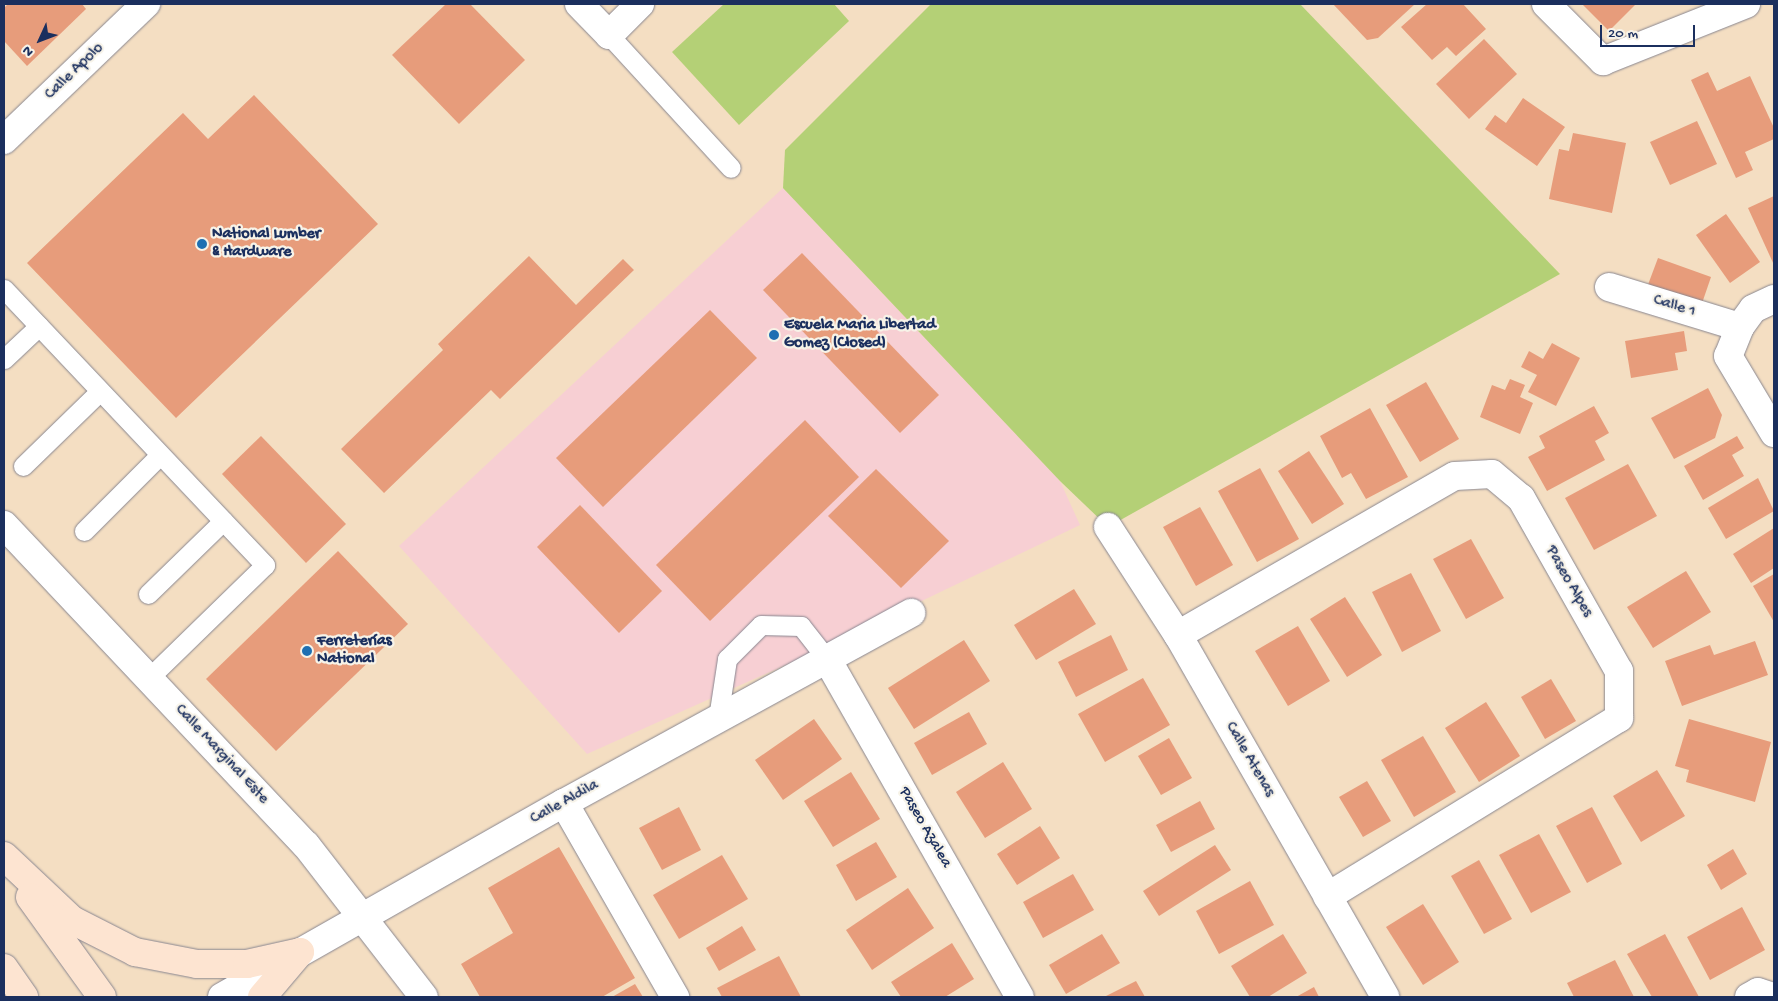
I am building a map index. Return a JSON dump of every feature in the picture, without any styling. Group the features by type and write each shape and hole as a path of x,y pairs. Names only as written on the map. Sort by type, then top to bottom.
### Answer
{"main road":[{"path":"4,856 72,920 135,952 197,964 246,964 300,952"},
{"path":"4,860 102,997"},
{"path":"262,997 300,952"},
{"path":"4,968 24,997"}],"street":[{"name":"Calle Apolo","path":"4,140 146,4"},
{"path":"579,4 609,35 640,4"},
{"path":"1546,4 1603,61 1746,4"},
{"name":"Calle 1","path":"1609,287 1740,327"},
{"path":"1774,298 1754,309 1740,327 1728,356 1774,433"},
{"name":"Paseo Alpes","path":"1178,635 1455,476 1492,474 1521,498 1619,671 1619,718 1327,897"},
{"name":"Calle Marginal Este","path":"4,525 306,845 364,915 424,997"},
{"name":"Calle Atenas","path":"1108,527 1178,635 1385,997"},
{"name":"Calle Aldila","path":"222,997 564,803 911,613"},
{"name":"Paseo Azalea","path":"827,659 1020,997"},
{"path":"564,803 675,997"},
{"path":"1749,997 1758,992 1773,997"}],"lane":[{"path":"609,35 731,168"},
{"path":"4,289 265,565 149,678"},
{"path":"4,359 39,326"},
{"path":"23,466 100,391"},
{"path":"84,531 160,455"},
{"path":"148,594 223,521"},
{"path":"718,718 727,659 761,625 801,626 827,659"}],"shaded area":[{"name":"Escuela Maria Libertad Gomez (Closed)","path":"783,188 1060,481 1080,525 830,645 587,754 399,546"}],"green space":[{"path":"724,4 834,4 849,21 739,125 672,52"},
{"path":"931,4 1300,4 1560,274 1108,527 1060,481 783,188 785,150"}],"building":[{"path":"8,4 82,4 86,9 27,66 4,41 4,8"},
{"path":"446,4 470,4 525,60 459,124 392,55"},
{"path":"1333,4 1415,4 1378,38 1367,40"},
{"path":"1427,4 1463,4 1486,29 1456,56 1447,47 1432,60 1401,27"},
{"path":"1582,4 1636,4 1609,31"},
{"path":"1484,39 1517,74 1469,119 1436,84"},
{"path":"1708,72 1717,91 1750,76 1774,128 1774,139 1745,152 1753,170 1736,178 1691,80"},
{"name":"National Lumber & Hardware","path":"254,95 378,224 176,418 27,263 183,113 208,139"},
{"path":"1523,98 1565,127 1537,166 1485,129 1495,115 1506,123"},
{"path":"1697,121 1717,164 1670,185 1650,142"},
{"path":"1573,133 1626,143 1612,213 1549,199 1559,149 1569,151"},
{"path":"1774,196 1774,265 1748,208"},
{"path":"1726,214 1760,262 1730,283 1696,235"},
{"path":"802,253 939,395 900,433 763,290"},
{"path":"529,256 576,305 623,259 634,270 500,399 491,390 384,493 341,449 443,350 438,344"},
{"path":"1658,258 1711,277 1700,309 1646,290"},
{"path":"710,310 757,358 603,507 556,458"},
{"path":"1684,331 1687,351 1675,353 1678,370 1631,378 1625,341"},
{"path":"1552,343 1580,358 1556,406 1528,392 1537,375 1521,367 1529,351 1543,359"},
{"path":"1510,379 1525,385 1520,397 1533,403 1520,434 1480,417 1492,385 1505,390"},
{"path":"1426,382 1459,439 1420,462 1386,405"},
{"path":"1708,388 1722,415 1715,438 1674,459 1651,418"},
{"path":"1594,406 1609,433 1595,441 1605,460 1547,491 1528,457 1545,448 1539,436"},
{"path":"1370,408 1408,477 1366,499 1351,473 1342,478 1320,436"},
{"path":"805,420 859,477 710,621 656,565"},
{"path":"261,436 346,524 306,563 222,474"},
{"path":"1737,436 1744,448 1732,455 1744,476 1703,500 1684,466"},
{"path":"1309,451 1344,504 1312,524 1278,471"},
{"path":"1628,464 1657,516 1594,550 1565,498"},
{"path":"1260,468 1299,539 1257,562 1218,491"},
{"path":"876,469 949,541 901,588 828,516"},
{"path":"1758,478 1774,511 1726,539 1708,508"},
{"path":"580,505 662,591 619,633 537,547"},
{"path":"1200,507 1233,565 1196,586 1163,527"},
{"path":"1774,528 1774,568 1751,583 1733,554"},
{"path":"1471,539 1504,598 1466,619 1433,559"},
{"name":"Ferreterías National","path":"338,551 408,624 276,751 206,679"},
{"path":"1686,571 1711,612 1653,648 1627,607"},
{"path":"1411,573 1441,631 1402,652 1372,592"},
{"path":"1774,574 1774,622 1753,586"},
{"path":"1074,589 1096,624 1036,660 1014,625"},
{"path":"1345,597 1382,655 1347,677 1310,619"},
{"path":"1298,626 1330,681 1288,706 1255,651"},
{"path":"1111,635 1128,670 1076,697 1058,662"},
{"path":"964,640 990,681 914,729 888,688"},
{"path":"1755,641 1768,675 1682,706 1665,661 1710,645 1714,655"},
{"path":"1143,678 1170,725 1105,762 1078,714"},
{"path":"1551,679 1576,721 1545,739 1521,697"},
{"path":"1486,702 1520,756 1479,782 1445,728"},
{"path":"969,712 987,744 932,775 914,743"},
{"path":"814,719 842,759 783,800 755,760"},
{"path":"1689,719 1771,742 1755,802 1686,782 1689,770 1675,766"},
{"path":"1423,736 1456,792 1414,817 1381,760"},
{"path":"1169,738 1192,778 1161,795 1138,756"},
{"path":"1003,762 1032,809 985,838 956,792"},
{"path":"1657,770 1685,816 1641,842 1613,796"},
{"path":"851,772 880,819 833,847 804,801"},
{"path":"1367,781 1391,821 1363,837 1339,797"},
{"path":"1200,801 1215,829 1171,852 1156,825"},
{"path":"679,807 701,850 662,870 639,828"},
{"path":"1592,807 1622,864 1587,883 1556,826"},
{"path":"1040,826 1060,858 1017,885 997,854"},
{"path":"1539,834 1571,892 1531,913 1499,855"},
{"path":"876,842 897,877 856,901 836,865"},
{"path":"1215,845 1231,870 1159,916 1143,891"},
{"path":"559,847 635,978 602,997 480,997 461,964 513,933 488,888"},
{"path":"1733,849 1747,874 1721,890 1707,865"},
{"path":"722,855 748,899 679,939 653,895"},
{"path":"1479,860 1512,919 1484,934 1451,876"},
{"path":"1073,874 1094,910 1043,938 1023,902"},
{"path":"1250,881 1274,925 1219,954 1196,911"},
{"path":"908,888 934,928 872,970 846,930"},
{"path":"1423,904 1459,962 1423,985 1386,927"},
{"path":"1742,907 1765,950 1710,980 1687,937"},
{"path":"742,926 756,950 719,971 706,948"},
{"path":"1102,934 1120,963 1066,994 1049,965"},
{"path":"1283,934 1307,973 1268,997 1250,997 1231,966"},
{"path":"1665,934 1699,997 1652,997 1627,954"},
{"path":"952,943 974,979 945,997 901,997 891,982"},
{"path":"779,956 801,997 722,997 717,988"},
{"path":"1615,960 1634,997 1574,997 1567,983"},
{"path":"1136,981 1145,997 1104,997"},
{"path":"635,984 643,997 612,997"},
{"path":"1314,987 1319,997 1296,997"}],"place":[{"name":"National Lumber & Hardware","path":"202,244"},
{"name":"Escuela Maria Libertad Gomez (Closed)","path":"774,335"},
{"name":"Ferreterías National","path":"307,651"}]}
